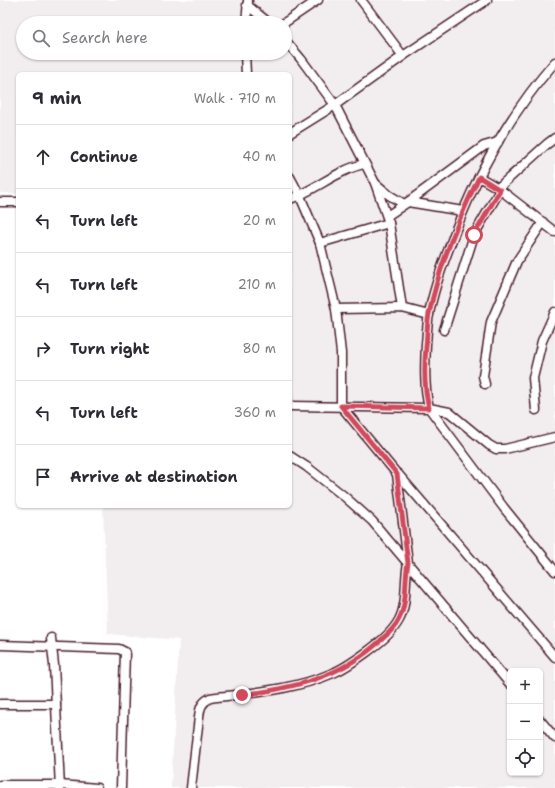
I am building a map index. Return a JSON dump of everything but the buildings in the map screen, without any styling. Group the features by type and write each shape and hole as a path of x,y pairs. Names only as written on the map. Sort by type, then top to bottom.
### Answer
{"street":[{"path":"292,18 318,0"},
{"path":"361,0 402,56"},
{"path":"292,132 334,106 402,56 487,0"},
{"path":"247,16 248,2"},
{"path":"248,2 262,16"},
{"path":"292,48 334,106 375,184 388,220 402,308"},
{"path":"245,60 246,72"},
{"path":"555,62 522,105 498,142 479,177 463,212 440,272 429,315 425,364 429,408 504,508 555,571"},
{"path":"444,330 474,235 499,189 555,138"},
{"path":"320,244 388,220 406,203 484,146 498,142"},
{"path":"292,198 300,196 353,166 364,164"},
{"path":"479,177 499,189 555,232"},
{"path":"292,181 320,244 336,309 341,353 341,406 397,474 555,657"},
{"path":"375,184 389,195 406,203 463,212"},
{"path":"0,202 16,202"},
{"path":"485,384 483,376 492,322 517,261 543,222"},
{"path":"336,309 402,308 429,315"},
{"path":"536,410 533,378 542,340 555,312"},
{"path":"292,406 429,408 449,412 496,449 505,449 555,437"},
{"path":"292,457 307,467 345,497 372,521 507,680"},
{"path":"191,788 200,708 204,702 210,698 272,690 300,684 333,673 355,661 375,646 392,630 399,619 404,606 408,563 397,474"},
{"path":"52,643 60,786"},
{"path":"0,645 52,643 119,648 125,652 121,788"},
{"path":"0,704 56,704"},
{"path":"543,724 555,738"},
{"path":"0,785 97,788"}],"shaded area":[{"path":"0,0 555,0 555,788 171,788 179,640 108,634 103,508 292,508 292,72 16,72 16,194 0,193"}],"route":[{"path":"242,695 300,684 333,673 355,661 375,646 392,630 399,619 404,606 408,563 397,474 341,406 429,408 425,364 429,315 440,272 459,220 479,177 500,190 474,235"}]}
